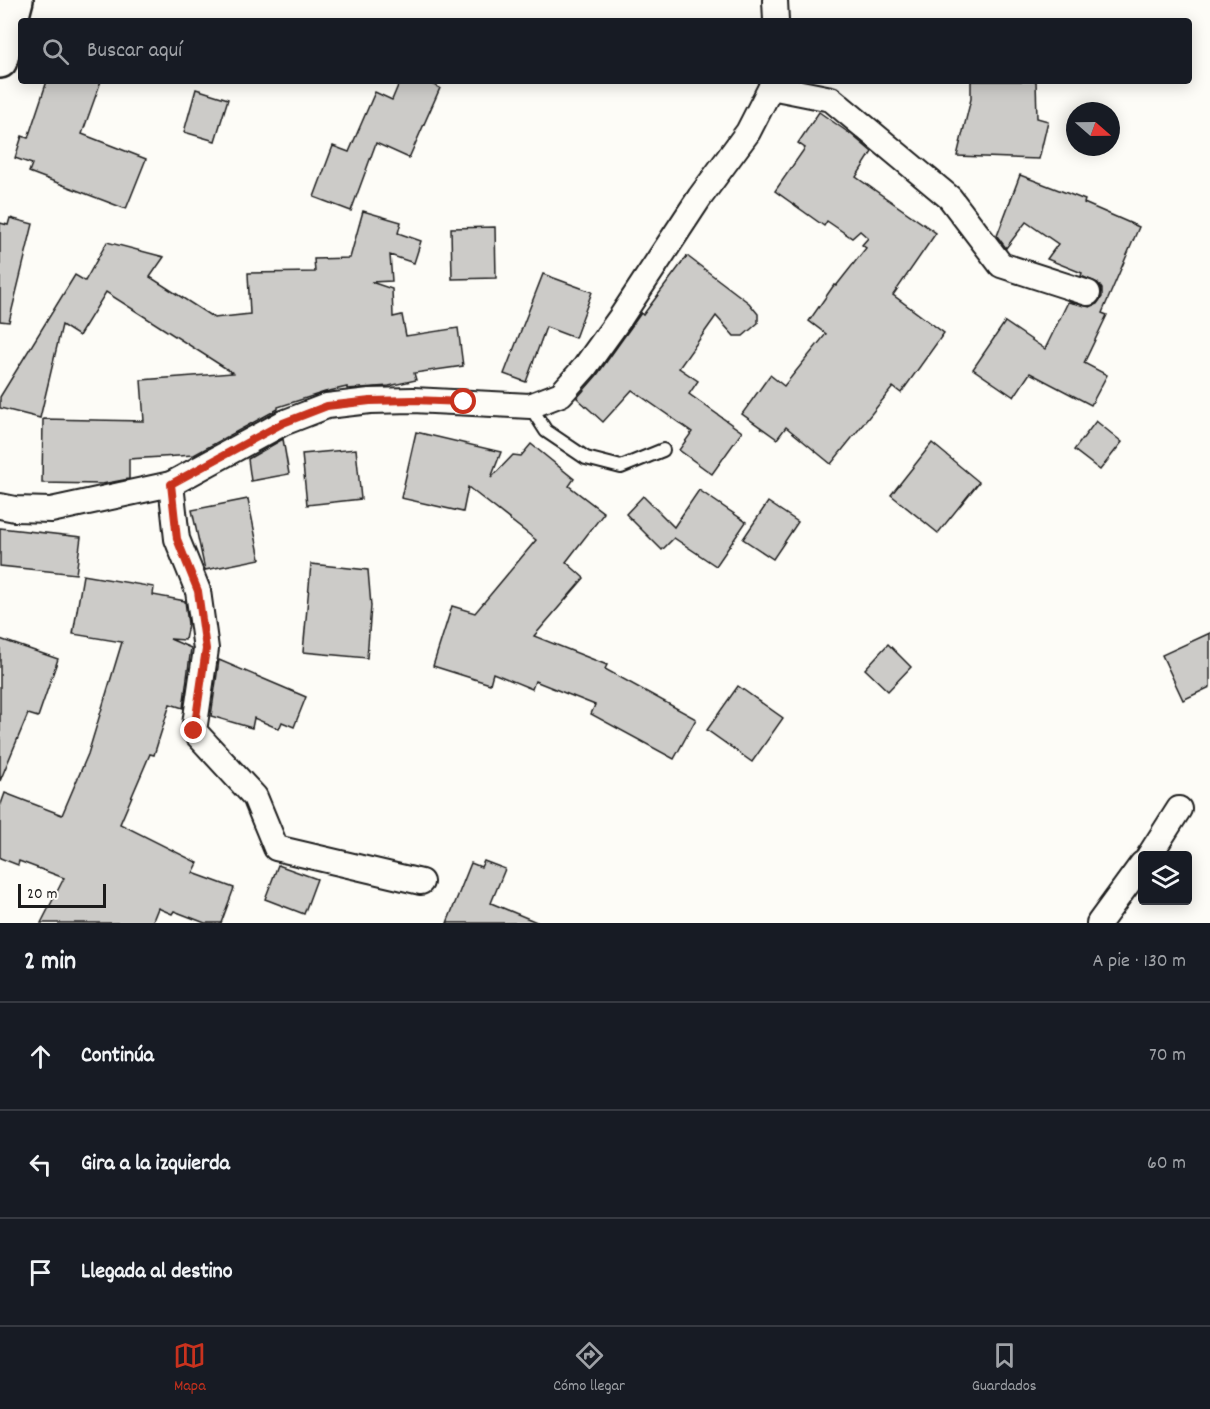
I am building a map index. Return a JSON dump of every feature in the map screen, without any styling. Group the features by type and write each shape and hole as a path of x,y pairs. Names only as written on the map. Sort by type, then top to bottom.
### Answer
{"main road":[{"path":"0,61 16,0"}],"street":[{"path":"0,506 51,510 171,484 283,423 327,406 370,401 413,400 530,406 561,394 585,367 748,132 771,84 831,99 950,198 1001,265 1088,293"},
{"path":"171,484 177,539 198,591 206,649 194,731 255,797 276,848 421,882"},
{"path":"1152,851 1179,809"},
{"path":"1099,923 1138,871"}],"lane":[{"path":"530,406 546,431 586,458 621,467 663,450"}],"building":[{"path":"46,84 100,84 82,134 146,159 126,209 29,172 32,164 15,158 22,136 28,138"},
{"path":"399,84 431,84 440,88 409,158 376,143 351,211 314,197 333,146 349,152 375,92 392,100"},
{"path":"971,84 1036,84 1037,118 1048,121 1039,159 957,156 971,99"},
{"path":"196,89 228,99 215,141 184,132"},
{"path":"819,112 872,152 856,177 936,233 893,295 944,333 901,393 893,387 831,464 786,427 777,439 742,414 770,375 784,386 826,334 809,321 834,285 836,286 866,248 862,245 868,238 860,231 852,238 827,221 824,226 775,191 805,148 798,143"},
{"path":"1020,175 1085,200 1084,203 1139,227 1102,313 1107,315 1084,363 1107,375 1091,405 1030,373 1014,397 973,369 1005,322 1045,349 1068,302 1090,307 1097,304 1102,297 1102,289 1098,283 1081,276 1082,273 1047,259 1058,244 1026,222 1006,248 997,236"},
{"path":"363,211 401,222 398,233 421,241 414,263 390,255 392,281 371,282 392,289 393,317 402,315 406,336 458,328 463,366 414,373 416,380 389,386 347,389 347,387 278,407 194,455 129,459 129,479 102,484 42,483 43,419 144,421 141,380 233,373 106,292 79,336 62,325 40,418 0,408 0,397 75,275 85,281 107,242 164,257 150,277 214,318 250,314 248,273 315,272 314,259 350,258"},
{"path":"10,218 33,224 9,322 0,321 0,223 8,225"},
{"path":"495,227 496,278 452,279 451,228"},
{"path":"687,256 749,303 758,314 758,323 743,336 734,336 716,316 679,368 698,381 689,394 742,432 712,474 679,450 692,432 632,390 603,422 577,398"},
{"path":"543,274 592,292 575,338 546,327 526,382 504,374"},
{"path":"1096,421 1122,442 1100,470 1074,450"},
{"path":"416,432 501,452 491,478 513,455 521,456 531,444 574,479 569,486 604,513 566,562 584,578 534,636 607,665 605,669 696,719 674,759 591,714 595,705 535,681 532,689 493,673 490,684 433,666 452,606 475,613 536,540 468,487 463,512 401,498"},
{"path":"283,439 289,474 251,481 248,459"},
{"path":"932,443 979,482 938,533 891,495"},
{"path":"356,449 361,499 307,505 302,454"},
{"path":"699,490 746,522 716,566 674,538 662,550 626,514 643,496 674,527"},
{"path":"248,499 260,559 205,570 192,510"},
{"path":"768,502 798,522 773,559 743,539"},
{"path":"0,528 81,537 76,574 0,566"},
{"path":"311,564 368,570 371,606 367,658 303,652"},
{"path":"83,575 154,587 153,595 185,601 188,624 185,640 170,639 191,648 183,708 170,704 154,755 150,754 120,824 198,863 193,873 234,888 221,923 205,923 174,911 172,914 158,908 152,923 41,923 64,878 19,861 18,865 0,858 0,807 5,793 62,815 88,754 122,642 73,634"},
{"path":"1210,633 1210,687 1183,700 1162,655"},
{"path":"0,639 58,659 38,717 28,714 0,781"},
{"path":"888,644 911,667 888,691 865,669"},
{"path":"219,660 306,697 294,727 282,722 279,729 254,718 252,728 211,716"},
{"path":"738,686 783,718 752,762 707,730"},
{"path":"484,861 505,869 491,903 539,923 447,923 471,863 481,867"},
{"path":"278,865 317,879 304,914 265,899"}],"route":[{"path":"194,731 206,649 198,591 177,539 171,484 211,460 283,423 327,406 370,401 464,402"}]}
